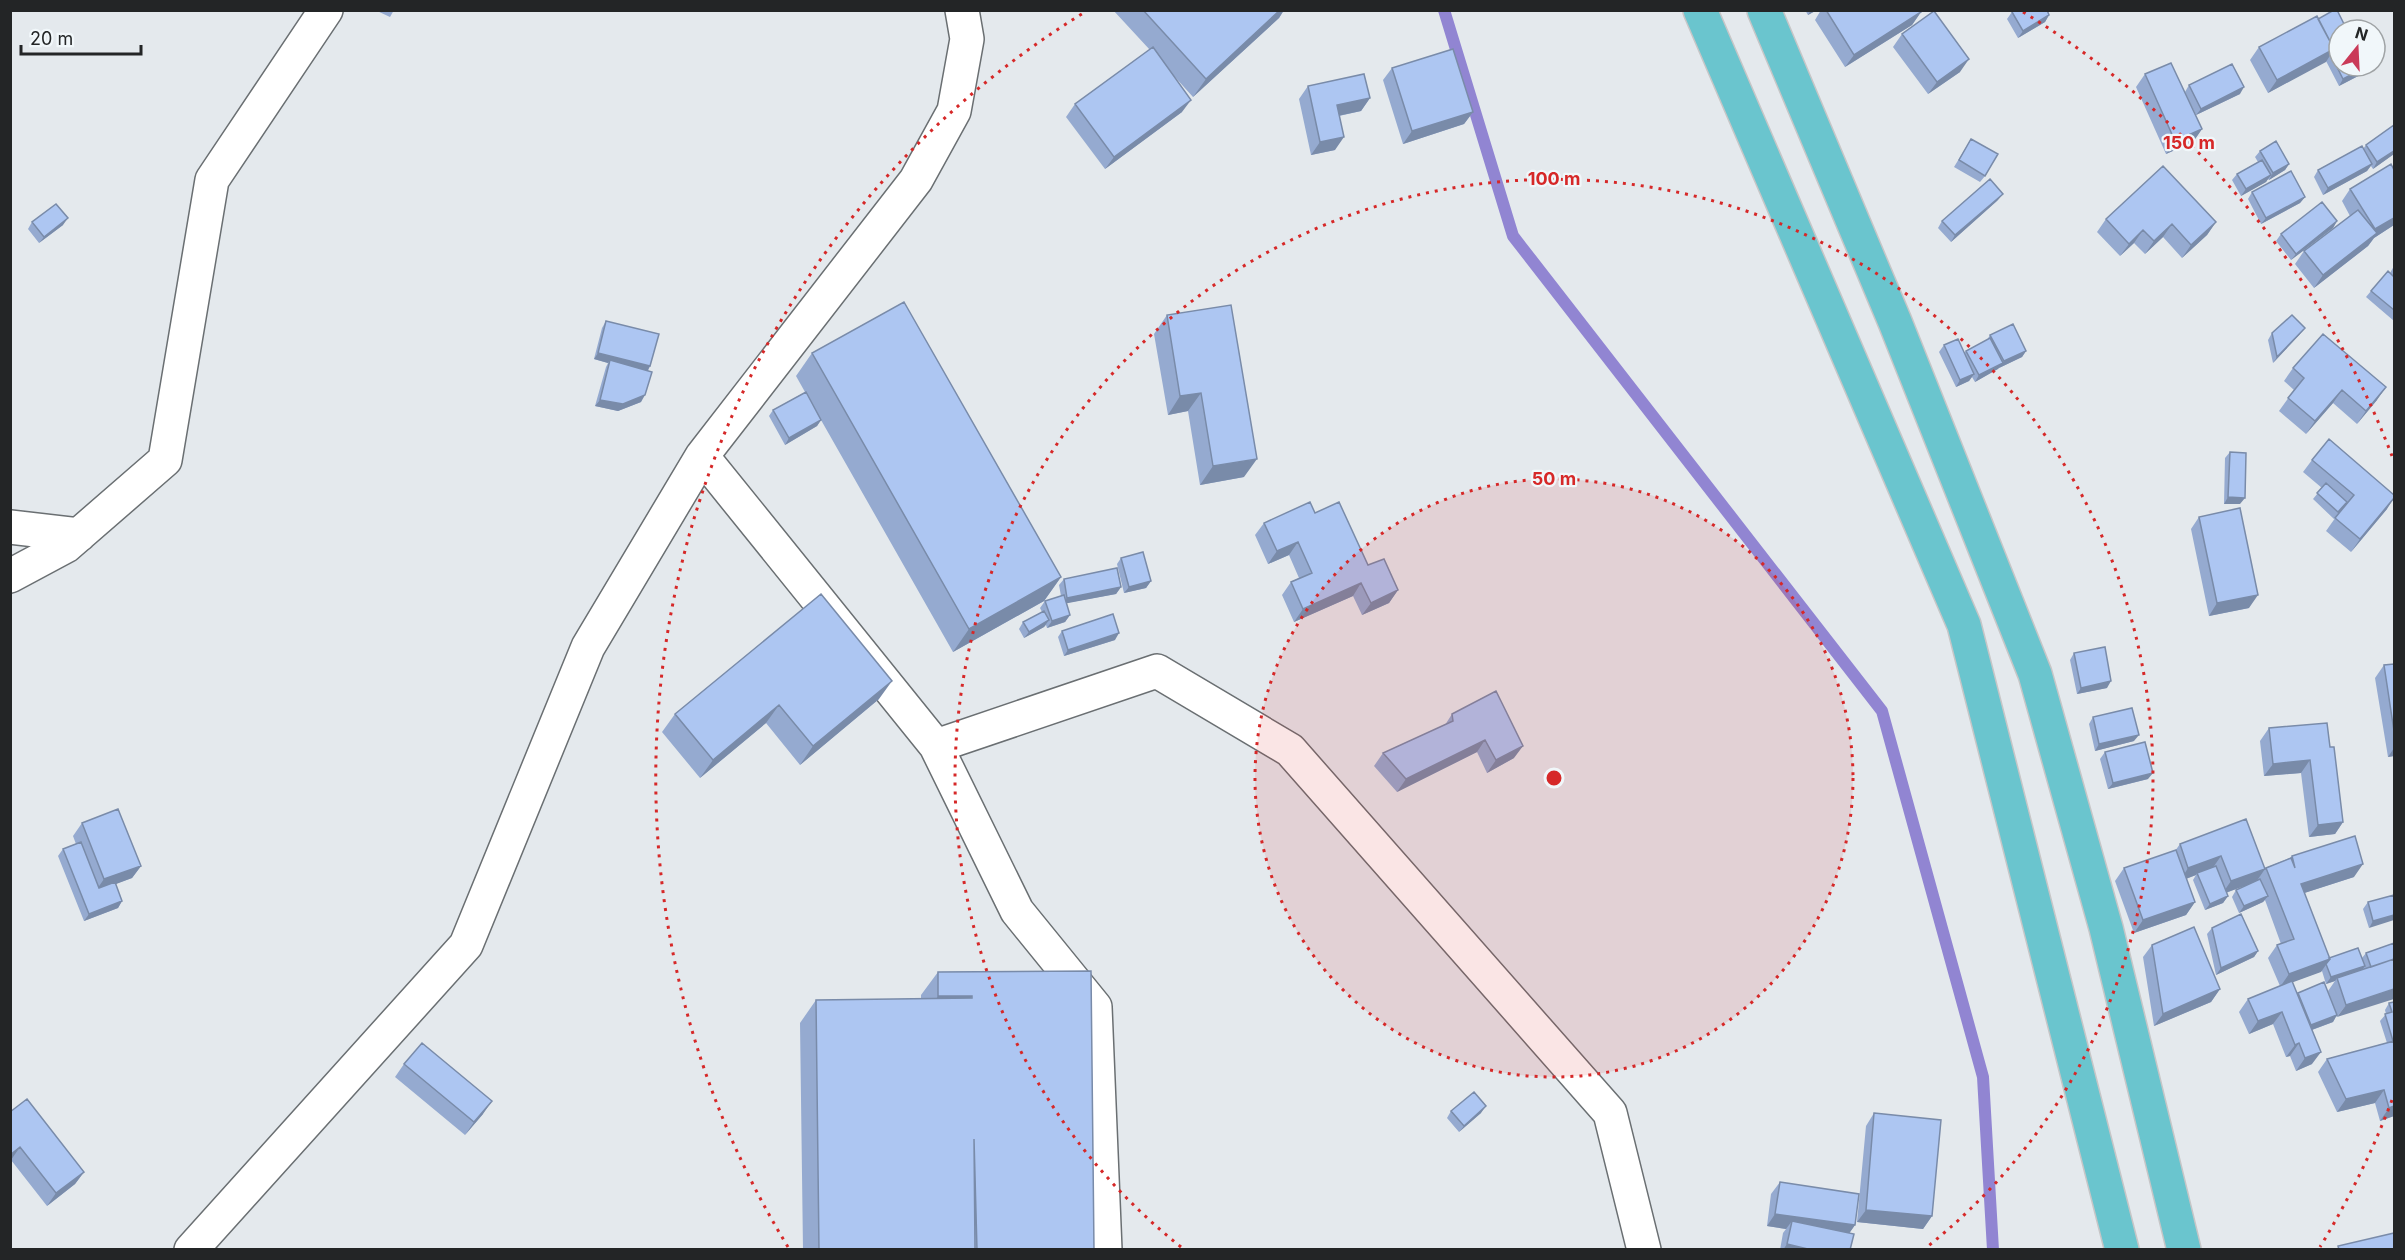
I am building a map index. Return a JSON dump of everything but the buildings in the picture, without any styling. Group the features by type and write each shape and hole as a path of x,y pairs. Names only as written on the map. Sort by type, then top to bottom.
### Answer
{"main road":[{"path":"1700,10 1964,625 2122,1250"},
{"path":"1764,10 1895,322 2035,674 2106,928 2184,1250"}],"street":[{"path":"10,576 66,546 165,460 212,180 326,10"},
{"path":"191,1250 466,945 588,647 702,456 916,180 954,111 967,39 962,10"},
{"path":"702,456 936,746 1017,911 1095,1007 1105,1250"},
{"path":"10,527 79,535"},
{"path":"936,746 1157,671 1290,750 1610,1113 1644,1250"}],"waterway":[{"path":"1444,10 1513,236 1882,711 1983,1077 1993,1250"}]}
